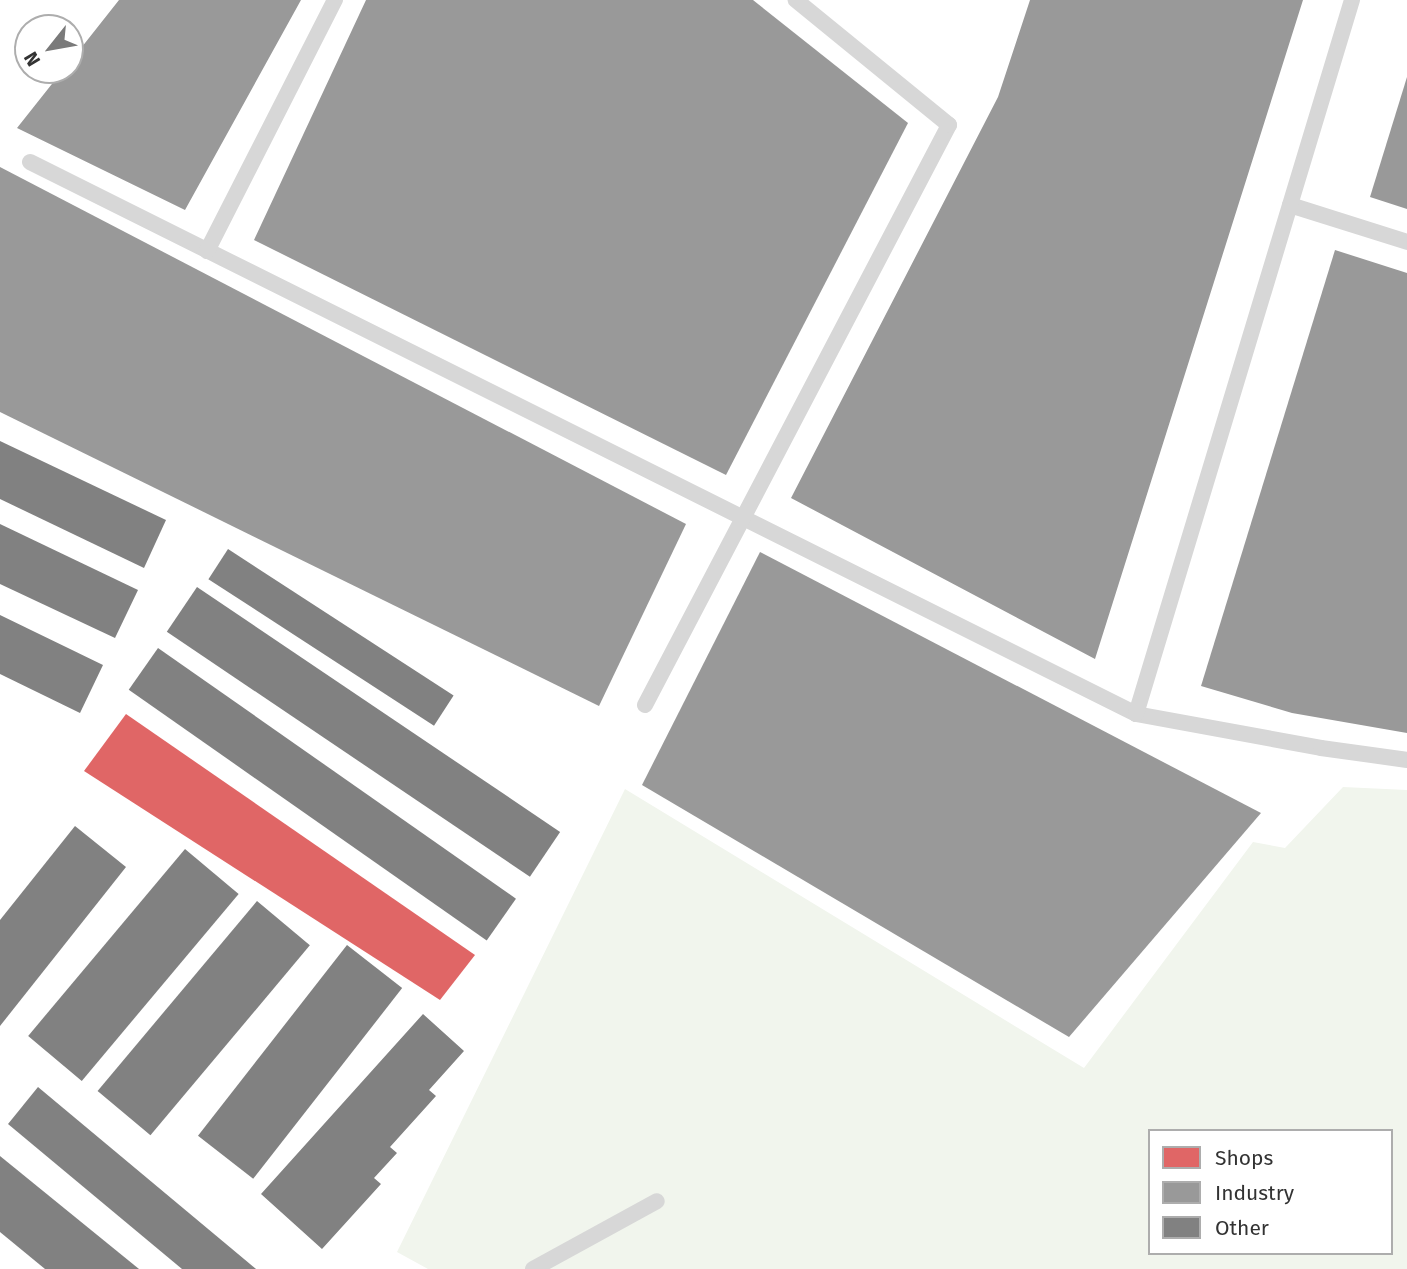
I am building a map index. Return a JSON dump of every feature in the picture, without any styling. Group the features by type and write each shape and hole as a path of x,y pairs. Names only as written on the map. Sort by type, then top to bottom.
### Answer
{"lane":[{"path":"208,251 335,0"},
{"path":"645,705 949,125 796,0"},
{"path":"1136,714 1352,0"},
{"path":"30,162 1136,714 1321,748 1407,760"},
{"path":"1290,205 1407,242"},
{"path":"533,1269 657,1201"}],"shaded area":[{"path":"1343,787 1407,790 1407,1269 428,1269 397,1252 625,789 1084,1068 1253,842 1285,848"}],"building: Shops":[{"path":"126,714 475,955 440,1000 84,771"}],"building: Industry":[{"path":"119,0 301,0 185,210 17,128 52,84 84,84 84,44"},
{"path":"366,0 753,0 908,123 726,475 254,240"},
{"path":"1030,0 1303,0 1095,659 791,498 998,97"},
{"path":"1407,77 1407,209 1370,197"},
{"path":"0,167 686,524 599,706 0,412"},
{"path":"1335,250 1407,273 1407,733 1292,713 1201,686"},
{"path":"760,552 1261,813 1069,1037 642,785"}],"building: Other":[{"path":"0,441 166,520 144,568 0,499"},
{"path":"0,524 138,590 115,638 0,584"},
{"path":"228,549 454,696 434,726 208,579"},
{"path":"197,587 560,832 530,877 167,632"},
{"path":"0,615 103,665 80,713 0,674"},
{"path":"158,648 516,899 487,940 129,690"},
{"path":"75,826 126,867 0,1026 0,920"},
{"path":"185,849 239,894 82,1081 28,1036"},
{"path":"257,901 310,945 150,1135 98,1091"},
{"path":"347,945 402,988 253,1179 198,1136"},
{"path":"423,1014 464,1051 429,1090 436,1096 390,1147 397,1153 374,1178 381,1184 322,1249 261,1194"},
{"path":"38,1087 256,1269 182,1269 8,1124"},
{"path":"0,1156 139,1269 45,1269 0,1232"}]}
